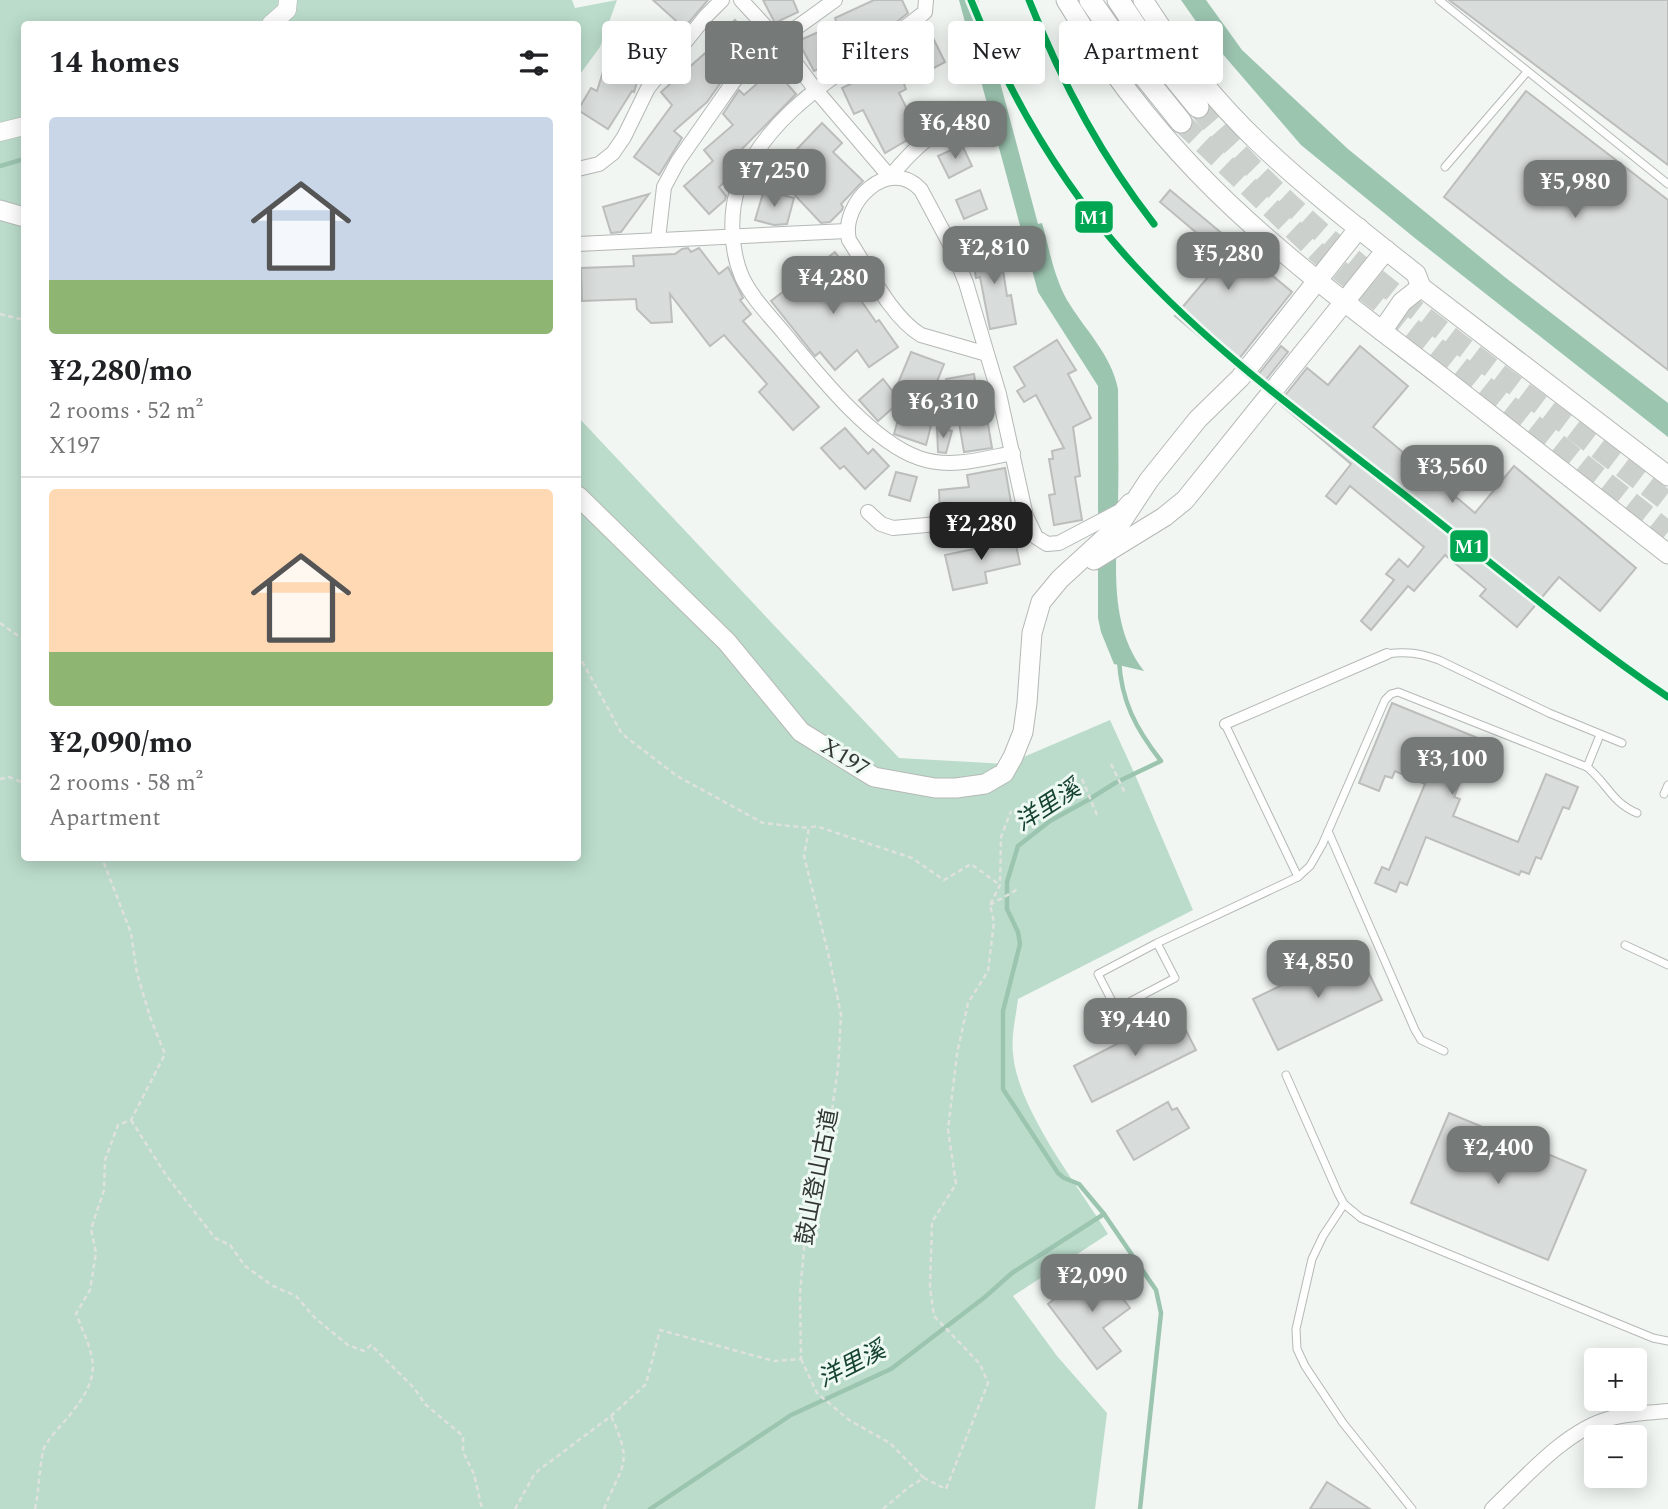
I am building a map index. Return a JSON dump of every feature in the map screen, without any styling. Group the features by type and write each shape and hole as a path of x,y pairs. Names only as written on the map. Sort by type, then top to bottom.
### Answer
{"main road":[{"path":"1066,0 1119,79 1198,174 1344,302 1668,554"},
{"path":"1090,0 1136,66 1181,122"},
{"path":"1118,0 1153,52 1198,107"},
{"path":"1143,0 1190,66 1255,139 1416,274 1421,287 1668,477"},
{"path":"0,210 21,216"},
{"path":"1087,560 1198,419 1240,378 1359,228"},
{"path":"1087,560 1119,546 1185,500 1386,250"},
{"path":"1382,331 1402,302 1421,287"},
{"name":"X197","path":"581,499 727,642 801,732 874,777 935,788 985,784 999,777 1008,767 1019,744 1025,719 1034,622 1041,602 1060,579 1087,560"}],"street":[{"path":"274,21 286,10 288,0"},
{"path":"581,168 599,164 613,153 648,88 722,0"},
{"path":"741,0 760,21"},
{"path":"803,22 835,0"},
{"path":"926,0 927,7 921,15 815,89 775,129 749,167 738,189 734,205 737,262 741,275 757,301 850,408 884,439 920,459 945,463 1013,453"},
{"path":"803,73 890,177 907,179 921,190 952,248 966,283 987,354 1013,453 1026,516 1036,537 1047,544 1059,543 1088,528 1120,517"},
{"path":"658,239 662,194 673,170 733,84"},
{"path":"977,116 958,120 946,127 919,146 890,177 865,191 851,213 846,231 849,240 892,306 912,329 921,335 987,354"},
{"path":"0,132 21,127"},
{"path":"581,244 846,231"},
{"path":"868,512 881,524 893,528 1026,516"},
{"path":"1225,724 1387,654"},
{"path":"1492,1509 1565,1441 1585,1428 1606,1419 1668,1411"}],"lane":[{"path":"1438,0 1668,184"},
{"path":"1445,167 1527,72"},
{"path":"1387,654 1404,651 1439,660 1549,713 1622,743"},
{"path":"1157,943 1175,978 1116,1009 1098,974 1157,943 1298,877 1310,866 1385,700 1398,692 1587,767 1597,775 1615,800 1637,813"},
{"path":"1225,724 1298,877"},
{"path":"1587,767 1600,734"},
{"path":"1664,794 1668,785"},
{"path":"1328,831 1415,1030 1421,1040 1444,1051"},
{"path":"1625,945 1668,965"},
{"path":"1286,1075 1344,1204 1361,1218 1653,1338 1668,1341"},
{"path":"1344,1204 1312,1259 1296,1329 1297,1349 1305,1366 1343,1423 1412,1509"}],"path":[{"path":"0,314 21,319"},
{"path":"0,622 21,638"},
{"path":"581,659 622,734 677,776 763,823 809,828 816,826 912,858 944,880 971,864 1000,885"},
{"path":"1111,764 1125,793"},
{"path":"0,779 9,777 21,782"},
{"path":"1082,779 1097,815"},
{"path":"515,1509 535,1473 611,1416 646,1384 660,1330 774,1361 801,1359 817,1393 849,1420 890,1443 924,1478 946,1489 988,1384 980,1364 933,1316 930,1288 932,1222 956,1184 948,1129 956,1066 968,1003 988,971 994,922 990,905 1000,885 1001,837 1011,811"},
{"name":"鼓山登山古道","path":"801,1359 800,1294 806,1225 825,1160 838,1068 841,1015 804,856 809,828"},
{"path":"35,1509 41,1483 44,1448 92,1383 92,1352 76,1314 90,1290 96,1253 91,1229 104,1190 105,1160 118,1125 131,1120 165,1054 137,973 131,933 103,861"},
{"path":"990,905 1018,889"},
{"path":"131,1120 161,1168 215,1238 230,1245 245,1266 273,1286 296,1296 315,1318 348,1345 364,1351 371,1345 414,1388 425,1404 463,1436 463,1452 474,1474 482,1509"},
{"path":"604,1509 619,1480 625,1458 622,1439 611,1416"},
{"path":"883,1509 924,1478"}],"shaded area":[{"path":"0,0 572,0 575,8 617,0 609,21 602,21 600,47 581,73 581,21 21,21 21,861 581,861 581,420 899,758 1007,764 1110,720 1193,910 1018,999 1013,1040 1017,1075 1025,1098 1051,1146 1108,1234 1013,1296 1057,1356 1107,1413 1095,1509 0,1509"},
{"path":"959,0 978,0 984,21 965,21"},
{"path":"1181,0 1206,0 1221,21 1196,21"},
{"path":"1223,24 1242,50 1348,149 1506,278 1668,403 1668,437 1416,239 1301,145 1223,54"},
{"path":"982,84 1000,84 1038,224 1042,223 1059,282 1067,300 1104,353 1115,376 1118,389 1116,568 1119,612 1132,653 1144,671 1114,664 1098,618 1098,386 1038,292"}],"building":[{"path":"653,0 708,0 690,21 676,21"},
{"path":"763,0 793,0 798,12 774,21"},
{"path":"874,0 902,0 908,13 898,21 836,21 835,18"},
{"path":"1449,0 1668,0 1668,165"},
{"path":"817,33 817,70 814,71 803,50 803,39"},
{"path":"934,40 945,62 934,68"},
{"path":"705,53 705,84 720,84 707,102 674,131 682,138 659,175 634,157 672,105 661,92 670,84 691,84 691,66"},
{"path":"602,75 602,84 636,84 634,92 632,91 608,129 581,112 581,105 591,88 597,91"},
{"path":"757,84 787,84 796,94 739,152 743,156 734,173 719,187 726,196 725,200 709,214 684,186 713,161 704,150 733,125 723,114 739,90 744,95"},
{"path":"850,84 904,84 906,89 899,93 919,133 885,153 863,110 854,114 842,88"},
{"path":"1526,91 1668,200 1668,370 1444,197"},
{"path":"822,123 842,143 833,152 863,181 841,204 842,210 830,222 821,223 774,173"},
{"path":"962,145 972,166 949,178 938,156"},
{"path":"764,190 794,198 787,224 774,225 755,220"},
{"path":"980,190 987,209 964,219 956,200"},
{"path":"1170,190 1292,292 1234,365 1175,316 1225,257 1160,202"},
{"path":"649,194 621,232 611,233 603,207"},
{"path":"999,244 1007,296 1011,295 1016,324 990,329 980,277 976,278 971,249"},
{"path":"688,248 691,252 699,248 719,274 728,267 743,298 740,300 751,314 743,321 819,407 793,430 759,392 767,384 724,335 710,346 670,294 672,322 651,323 637,309 636,299 582,301 581,268 634,266 633,256 675,254"},
{"path":"835,252 854,278 848,282 876,322 879,320 898,347 869,367 857,350 835,370 820,352 815,356 771,301"},
{"path":"1057,340 1076,370 1068,374 1091,418 1073,427 1080,476 1075,477 1082,520 1054,525 1049,495 1055,494 1049,459 1053,459 1052,451 1064,448 1036,395 1024,402 1017,391 1025,386 1014,367"},
{"path":"1281,346 1288,352 1260,387 1253,381"},
{"path":"1360,346 1408,386 1373,427 1475,513 1514,466 1636,568 1600,611 1559,577 1517,627 1480,596 1486,589 1445,555 1414,591 1408,586 1371,630 1361,621 1394,580 1386,574 1399,559 1408,567 1424,547 1350,486 1336,504 1326,496 1351,464 1279,403 1307,368 1328,385"},
{"path":"911,352 944,364 930,399 927,398 921,423 931,426 926,445 894,434 904,398 878,421 859,400 883,379 894,393"},
{"path":"974,374 981,419 987,418 992,448 964,452 957,411 954,425 946,379"},
{"path":"937,427 952,431 946,453 938,452"},
{"path":"845,428 868,454 873,449 889,466 865,489 844,466 840,469 821,448"},
{"path":"1005,468 1012,508 940,514 939,490 969,487 967,475"},
{"path":"896,472 917,477 910,501 889,495"},
{"path":"1014,536 1020,564 985,572 987,583 953,590 945,555 988,546 987,542"},
{"path":"1392,703 1478,738 1454,797 1460,799 1453,816 1518,842 1546,774 1578,787 1569,809 1563,807 1541,859 1536,857 1529,874 1521,871 1519,875 1426,837 1407,885 1400,882 1396,892 1375,883 1382,867 1389,870 1425,784 1395,771 1392,778 1385,776 1379,791 1359,783"},
{"path":"1357,949 1382,1000 1278,1050 1253,999"},
{"path":"1177,1013 1196,1050 1092,1102 1074,1066"},
{"path":"1168,1102 1172,1110 1177,1108 1189,1128 1134,1160 1117,1131"},
{"path":"1449,1113 1586,1170 1548,1260 1411,1203"},
{"path":"1099,1266 1111,1281 1113,1279 1121,1290 1118,1292 1130,1308 1103,1328 1121,1351 1097,1369 1048,1304"},
{"path":"1327,1482 1370,1509 1310,1509"}],"waterway":[{"path":"0,166 21,160"},
{"name":"洋里溪","path":"650,1509 791,1415 891,1369 1012,1273 1104,1214 1079,1184 1058,1173 1003,1089 1003,1011 1020,944 1018,932 1007,909 1007,882 1018,846 1050,821 1115,783 1161,761 1131,714 1123,689 1119,660"},
{"path":"1104,1214 1156,1290 1161,1313 1140,1509"}],"tunnel":[{"path":"1198,107 1258,173 1357,262 1461,345 1668,502"},
{"path":"1181,122 1319,254 1668,532"}],"transit line":[{"name":"M1","path":"971,0 1003,72 1040,140 1084,205 1134,265 1166,298 1234,360 1306,419 1572,627 1668,697"},
{"name":"M1","path":"1029,0 1084,117 1117,172 1154,224"}]}
